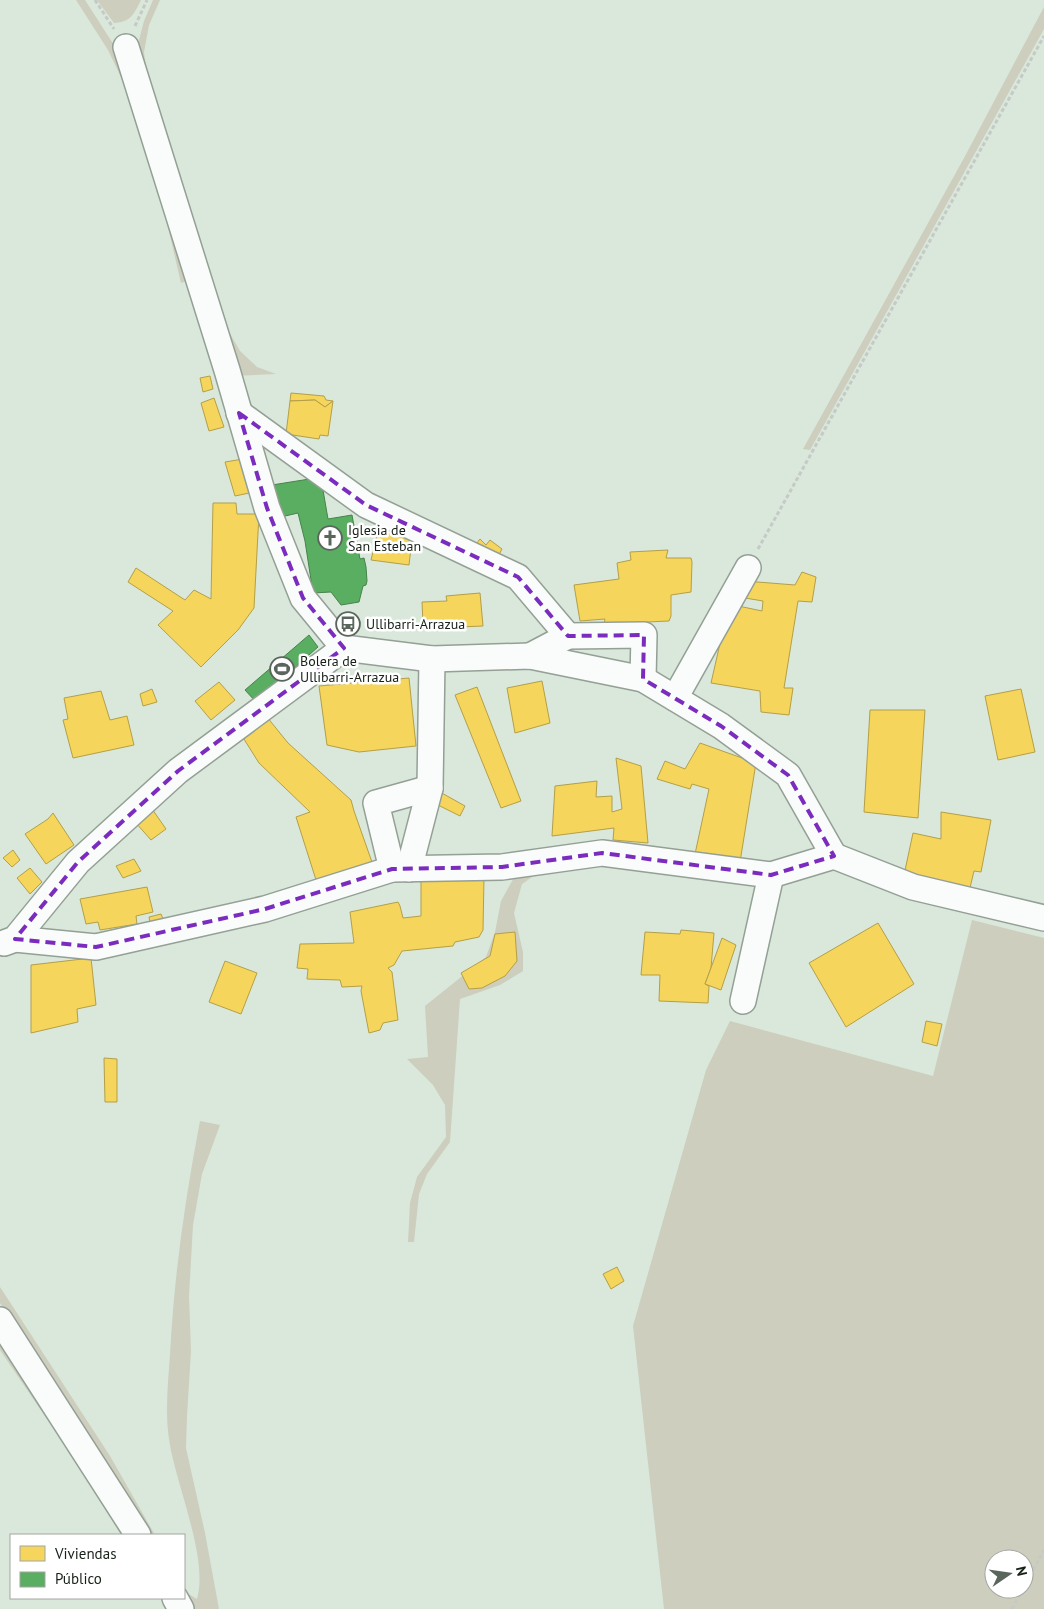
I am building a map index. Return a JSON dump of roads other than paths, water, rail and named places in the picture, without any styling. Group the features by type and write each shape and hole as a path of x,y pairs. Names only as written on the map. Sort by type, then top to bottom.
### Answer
{"street":[{"path":"126,47 267,508 303,598 344,648 432,659 530,656 643,679 721,726 788,775 834,856 913,887 1044,918"},
{"path":"239,413 366,505 518,577 568,636"},
{"path":"674,698 748,568"},
{"path":"530,656 568,636 644,635 643,679"},
{"path":"8,942 78,862 178,771 344,648"},
{"path":"400,869 430,788 432,659"},
{"path":"400,869 376,803 430,788"},
{"path":"8,942 96,947 265,909 400,869 502,867 602,853 771,876 834,856"},
{"path":"743,1000 771,876"},
{"path":"0,1320 137,1534"}],"place":[{"name":"Iglesia de San Esteban","path":"330,538"},
{"name":"Ullibarri-Arrazua","path":"348,624"},
{"name":"Bolera de Ullibarri-Arrazua","path":"282,669"}]}
